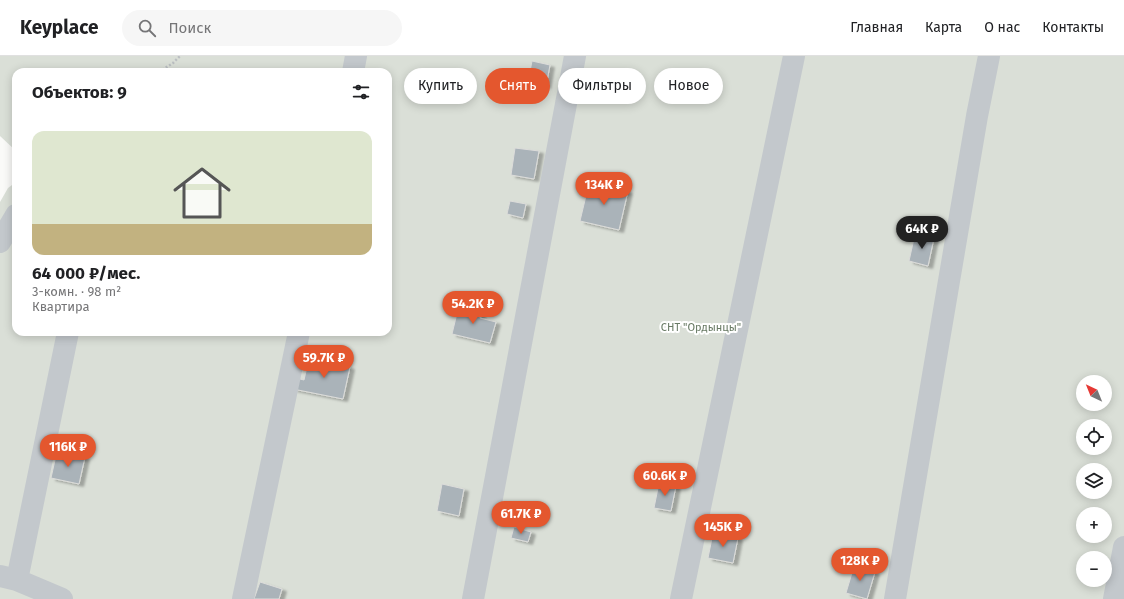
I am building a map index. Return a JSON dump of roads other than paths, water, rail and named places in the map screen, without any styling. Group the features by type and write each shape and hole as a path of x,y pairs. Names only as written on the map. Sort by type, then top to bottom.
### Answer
{"street":[{"path":"354,68 356,56"},
{"path":"473,599 575,56"},
{"path":"681,599 794,56"},
{"path":"895,599 977,116 989,56"},
{"path":"0,242 12,222"},
{"path":"62,599 9,578 67,336"},
{"path":"243,599 298,336"},
{"path":"1114,599 1124,547"}],"park label":[{"name":"СНТ \"Ордынцы\"","path":"701,327"}]}
